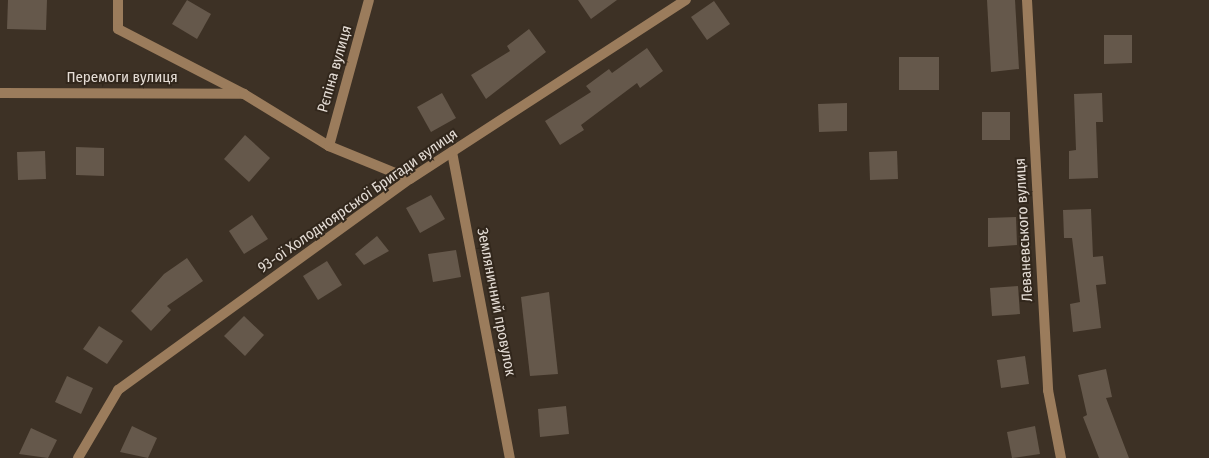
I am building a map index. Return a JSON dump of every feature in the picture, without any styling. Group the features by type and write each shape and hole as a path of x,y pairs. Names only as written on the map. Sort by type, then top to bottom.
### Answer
{"street":[{"name":"Перемоги вулиця","path":"118,0 118,29 244,94 329,146 410,179"},
{"name":"Рєпіна вулиця","path":"329,146 369,0"},
{"name":"93-ої Холодноярської Бригади вулиця","path":"78,458 118,390 410,179 686,0"},
{"name":"Леваневського вулиця","path":"1028,0 1048,390 1061,458"},
{"name":"Перемоги вулиця","path":"0,93 244,94"},
{"name":"Земляничний провулок","path":"452,152 510,458"}],"building":[{"path":"8,0 47,0 46,30 7,29"},
{"path":"187,0 211,14 197,39 172,24"},
{"path":"578,0 617,0 591,19"},
{"path":"987,0 1015,0 1019,69 991,72"},
{"path":"714,1 730,24 707,40 691,17"},
{"path":"529,29 546,52 486,99 471,75 510,51 507,46"},
{"path":"1104,35 1132,35 1132,63 1104,64"},
{"path":"647,48 663,71 640,88 637,83 581,125 584,130 560,145 545,121 591,92 586,86 609,69 612,73"},
{"path":"899,57 939,57 939,90 899,90"},
{"path":"442,93 456,118 431,132 417,107"},
{"path":"1102,93 1103,122 1096,122 1098,178 1069,179 1069,151 1076,150 1074,94"},
{"path":"847,103 847,131 819,132 818,104"},
{"path":"982,112 1010,112 1010,140 982,140"},
{"path":"245,135 270,158 249,182 224,159"},
{"path":"76,147 104,148 104,176 76,175"},
{"path":"45,151 46,179 18,180 17,152"},
{"path":"897,151 898,179 870,180 869,152"},
{"path":"431,195 445,219 420,233 406,208"},
{"path":"1091,209 1093,257 1103,256 1106,284 1096,285 1101,328 1073,332 1070,304 1080,302 1072,238 1064,238 1063,210"},
{"path":"252,215 268,239 244,254 229,231"},
{"path":"1016,217 1017,245 988,247 988,218"},
{"path":"377,236 389,251 364,265 355,254"},
{"path":"456,250 461,277 433,282 428,254"},
{"path":"187,258 203,281 167,306 171,310 151,331 131,311 164,274"},
{"path":"327,261 342,285 318,300 303,276"},
{"path":"1018,286 1020,314 992,316 990,288"},
{"path":"549,292 558,374 530,376 521,297"},
{"path":"244,316 264,335 245,356 224,336"},
{"path":"99,326 123,341 107,364 83,349"},
{"path":"1025,356 1029,384 1001,388 997,360"},
{"path":"1106,369 1112,397 1106,398 1129,458 1099,458 1083,417 1087,415 1078,375"},
{"path":"67,376 93,388 81,414 55,402"},
{"path":"566,406 569,434 540,437 538,409"},
{"path":"132,426 157,438 148,458 120,452"},
{"path":"1035,426 1040,454 1012,458 1007,432"},
{"path":"31,428 57,440 48,458 19,454"}]}
